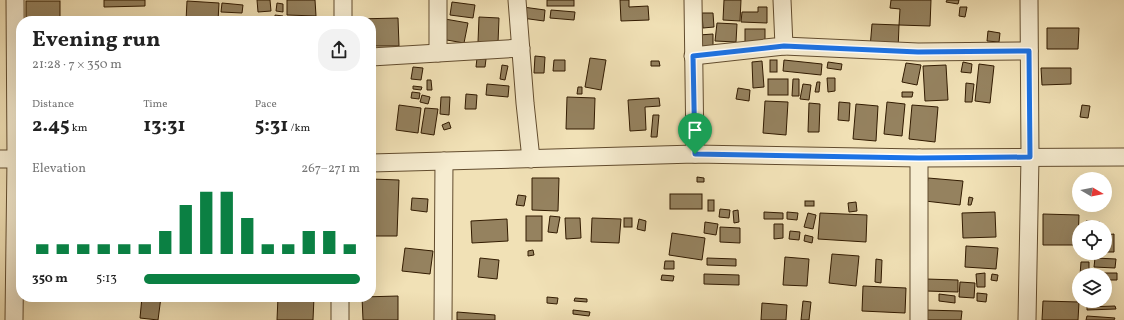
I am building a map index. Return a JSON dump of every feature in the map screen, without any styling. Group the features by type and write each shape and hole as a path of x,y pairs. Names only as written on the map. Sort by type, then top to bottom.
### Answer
{"street":[{"path":"14,320 12,159 16,0"},
{"path":"343,0 343,16"},
{"path":"438,0 438,53"},
{"path":"517,0 531,159"},
{"path":"693,0 695,154"},
{"path":"782,0 784,46"},
{"path":"1027,320 1030,157 1029,0"},
{"path":"693,56 784,46 918,52 1029,51"},
{"path":"376,57 521,48"},
{"path":"376,163 695,154 919,158 1124,156"},
{"path":"919,158 919,320"},
{"path":"443,320 444,161"},
{"path":"340,302 340,320"}],"building":[{"path":"104,0 145,0 145,6 104,7"},
{"path":"257,0 270,0 271,11 258,12"},
{"path":"287,0 315,0 316,16 287,15"},
{"path":"547,0 574,0 574,6 547,6"},
{"path":"620,0 629,0 629,7 648,6 649,20 621,21"},
{"path":"724,0 741,0 740,21 723,20"},
{"path":"891,0 931,0 930,26 899,25 900,9 890,8"},
{"path":"947,0 959,0 958,4 946,2"},
{"path":"26,1 60,1 60,16 26,16"},
{"path":"187,1 219,3 218,16 186,16"},
{"path":"452,2 475,5 473,18 450,15"},
{"path":"222,3 243,5 242,13 221,12"},
{"path":"277,3 283,4 283,12 276,11"},
{"path":"523,7 545,10 544,21 522,18"},
{"path":"758,7 767,7 767,23 741,22 742,12 758,12"},
{"path":"960,7 967,7 965,17 959,16"},
{"path":"551,10 575,12 574,20 550,18"},
{"path":"702,13 713,13 714,27 703,28"},
{"path":"479,17 499,18 498,43 478,42"},
{"path":"398,18 399,46 376,46 376,19"},
{"path":"445,19 468,23 464,43 441,39"},
{"path":"717,23 737,24 736,42 715,41"},
{"path":"872,24 899,25 898,50 870,48"},
{"path":"1047,28 1079,28 1078,49 1047,49"},
{"path":"745,29 765,29 765,43 745,43"},
{"path":"988,31 1000,33 999,42 987,41"},
{"path":"713,34 713,48 700,48 699,35"},
{"path":"535,56 545,57 544,73 534,73"},
{"path":"477,58 486,59 485,67 476,67"},
{"path":"590,58 606,60 601,90 585,87"},
{"path":"554,60 565,60 565,71 553,71"},
{"path":"770,60 777,60 777,72 770,72"},
{"path":"784,60 822,64 821,75 783,71"},
{"path":"651,61 659,61 660,66 651,66"},
{"path":"762,61 764,87 753,88 752,62"},
{"path":"828,62 842,64 841,70 827,68"},
{"path":"963,62 972,64 971,73 961,72"},
{"path":"906,63 921,65 917,85 902,82"},
{"path":"979,64 994,66 990,103 975,101"},
{"path":"502,65 508,66 505,80 500,79"},
{"path":"946,65 948,100 925,101 923,66"},
{"path":"413,67 423,68 421,80 411,79"},
{"path":"1041,68 1071,68 1071,84 1042,85"},
{"path":"827,78 835,78 835,91 828,92"},
{"path":"768,79 788,79 788,95 768,95"},
{"path":"793,79 799,79 799,96 792,96"},
{"path":"427,80 431,80 432,90 427,90"},
{"path":"817,82 820,82 819,92 815,92"},
{"path":"966,83 974,84 972,102 965,102"},
{"path":"487,84 509,86 508,97 486,95"},
{"path":"803,84 811,85 809,100 800,99"},
{"path":"413,86 422,87 421,90 413,89"},
{"path":"578,87 582,87 582,94 577,94"},
{"path":"738,88 750,90 749,101 736,99"},
{"path":"412,92 420,93 419,99 411,98"},
{"path":"902,92 913,92 912,97 902,97"},
{"path":"466,94 477,95 476,109 465,109"},
{"path":"422,95 430,97 428,104 420,102"},
{"path":"441,97 450,97 449,115 440,114"},
{"path":"567,97 595,98 594,129 566,129"},
{"path":"659,98 660,106 645,107 646,130 630,131 628,100"},
{"path":"765,101 788,102 786,135 763,133"},
{"path":"839,102 850,103 849,121 838,120"},
{"path":"887,102 905,104 902,136 884,134"},
{"path":"809,103 820,104 819,132 808,132"},
{"path":"856,104 878,106 876,141 853,139"},
{"path":"399,105 421,108 418,133 396,130"},
{"path":"912,105 938,107 935,142 909,139"},
{"path":"1082,105 1090,106 1088,118 1080,117"},
{"path":"425,108 438,109 434,135 421,133"},
{"path":"653,115 659,115 657,137 651,137"},
{"path":"449,122 451,128 444,130 442,125"},
{"path":"697,177 704,178 704,182 697,182"},
{"path":"532,178 559,178 558,211 532,210"},
{"path":"928,178 963,181 960,205 925,201"},
{"path":"376,179 399,180 397,236 376,236"},
{"path":"670,194 702,194 702,209 670,209"},
{"path":"518,195 526,196 524,206 516,205"},
{"path":"969,197 973,198 971,205 968,205"},
{"path":"412,198 428,199 427,212 411,210"},
{"path":"708,200 714,200 714,211 708,211"},
{"path":"805,201 814,201 814,206 805,206"},
{"path":"856,202 857,211 849,212 848,203"},
{"path":"720,209 730,210 729,218 719,217"},
{"path":"738,210 739,222 734,223 733,211"},
{"path":"764,212 783,213 783,219 764,219"},
{"path":"787,212 798,213 797,220 787,219"},
{"path":"995,212 996,237 963,238 962,213"},
{"path":"808,213 816,215 813,229 804,227"},
{"path":"820,213 867,215 866,242 818,239"},
{"path":"1043,214 1079,215 1079,220 1072,220 1072,245 1043,245"},
{"path":"526,216 542,216 542,241 526,241"},
{"path":"550,216 560,217 557,233 548,232"},
{"path":"565,218 580,218 581,238 566,239"},
{"path":"592,218 621,219 619,243 591,242"},
{"path":"624,218 632,218 632,227 624,227"},
{"path":"507,219 508,241 472,243 471,221"},
{"path":"639,219 646,221 645,231 637,229"},
{"path":"705,222 718,224 716,235 704,233"},
{"path":"774,224 783,224 783,238 774,239"},
{"path":"720,227 740,228 740,243 720,242"},
{"path":"790,231 800,232 799,240 789,239"},
{"path":"672,233 705,238 702,260 669,255"},
{"path":"1112,234 1114,234 1114,252 1112,252"},
{"path":"805,235 813,237 812,243 804,241"},
{"path":"966,246 998,248 996,269 965,267"},
{"path":"405,248 433,251 430,274 402,271"},
{"path":"533,250 534,255 528,256 528,251"},
{"path":"832,254 859,256 856,286 829,283"},
{"path":"785,257 809,259 807,286 783,285"},
{"path":"480,258 499,260 497,279 478,277"},
{"path":"707,258 736,259 736,266 707,265"},
{"path":"876,259 882,260 881,283 875,282"},
{"path":"1116,259 1115,268 1094,267 1095,260"},
{"path":"665,261 674,261 674,269 664,269"},
{"path":"1081,262 1089,262 1089,268 1081,268"},
{"path":"985,273 985,287 977,287 976,274"},
{"path":"1112,273 1117,273 1117,280 1112,280"},
{"path":"704,274 739,275 739,285 704,284"},
{"path":"992,274 998,275 997,281 991,280"},
{"path":"662,275 674,276 673,281 661,280"},
{"path":"926,279 958,280 958,292 926,291"},
{"path":"960,282 975,283 974,298 959,297"},
{"path":"863,286 906,288 905,313 862,311"},
{"path":"977,293 987,294 986,302 977,301"},
{"path":"939,294 955,296 955,303 939,301"},
{"path":"398,296 398,320 363,320 362,302 376,302 376,297"},
{"path":"547,297 558,298 557,304 547,303"},
{"path":"575,298 587,299 587,302 574,301"},
{"path":"803,301 811,302 809,320 801,320"},
{"path":"1043,301 1072,302 1072,308 1079,308 1078,320 1042,320"},
{"path":"142,302 160,302 158,320 140,318"},
{"path":"278,302 314,302 313,320 277,320"},
{"path":"762,303 787,305 786,320 761,320"},
{"path":"1112,306 1115,306 1116,309 1087,310 1087,308 1112,308"},
{"path":"573,310 590,312 589,316 573,314"},
{"path":"924,310 962,311 961,320 924,320"},
{"path":"457,312 495,315 495,320 457,320"},
{"path":"1087,316 1115,318 1114,320 1086,320"}],"route":[{"path":"784,46 918,52 1029,51 1030,157 919,158 695,154 693,56 784,46"}]}
